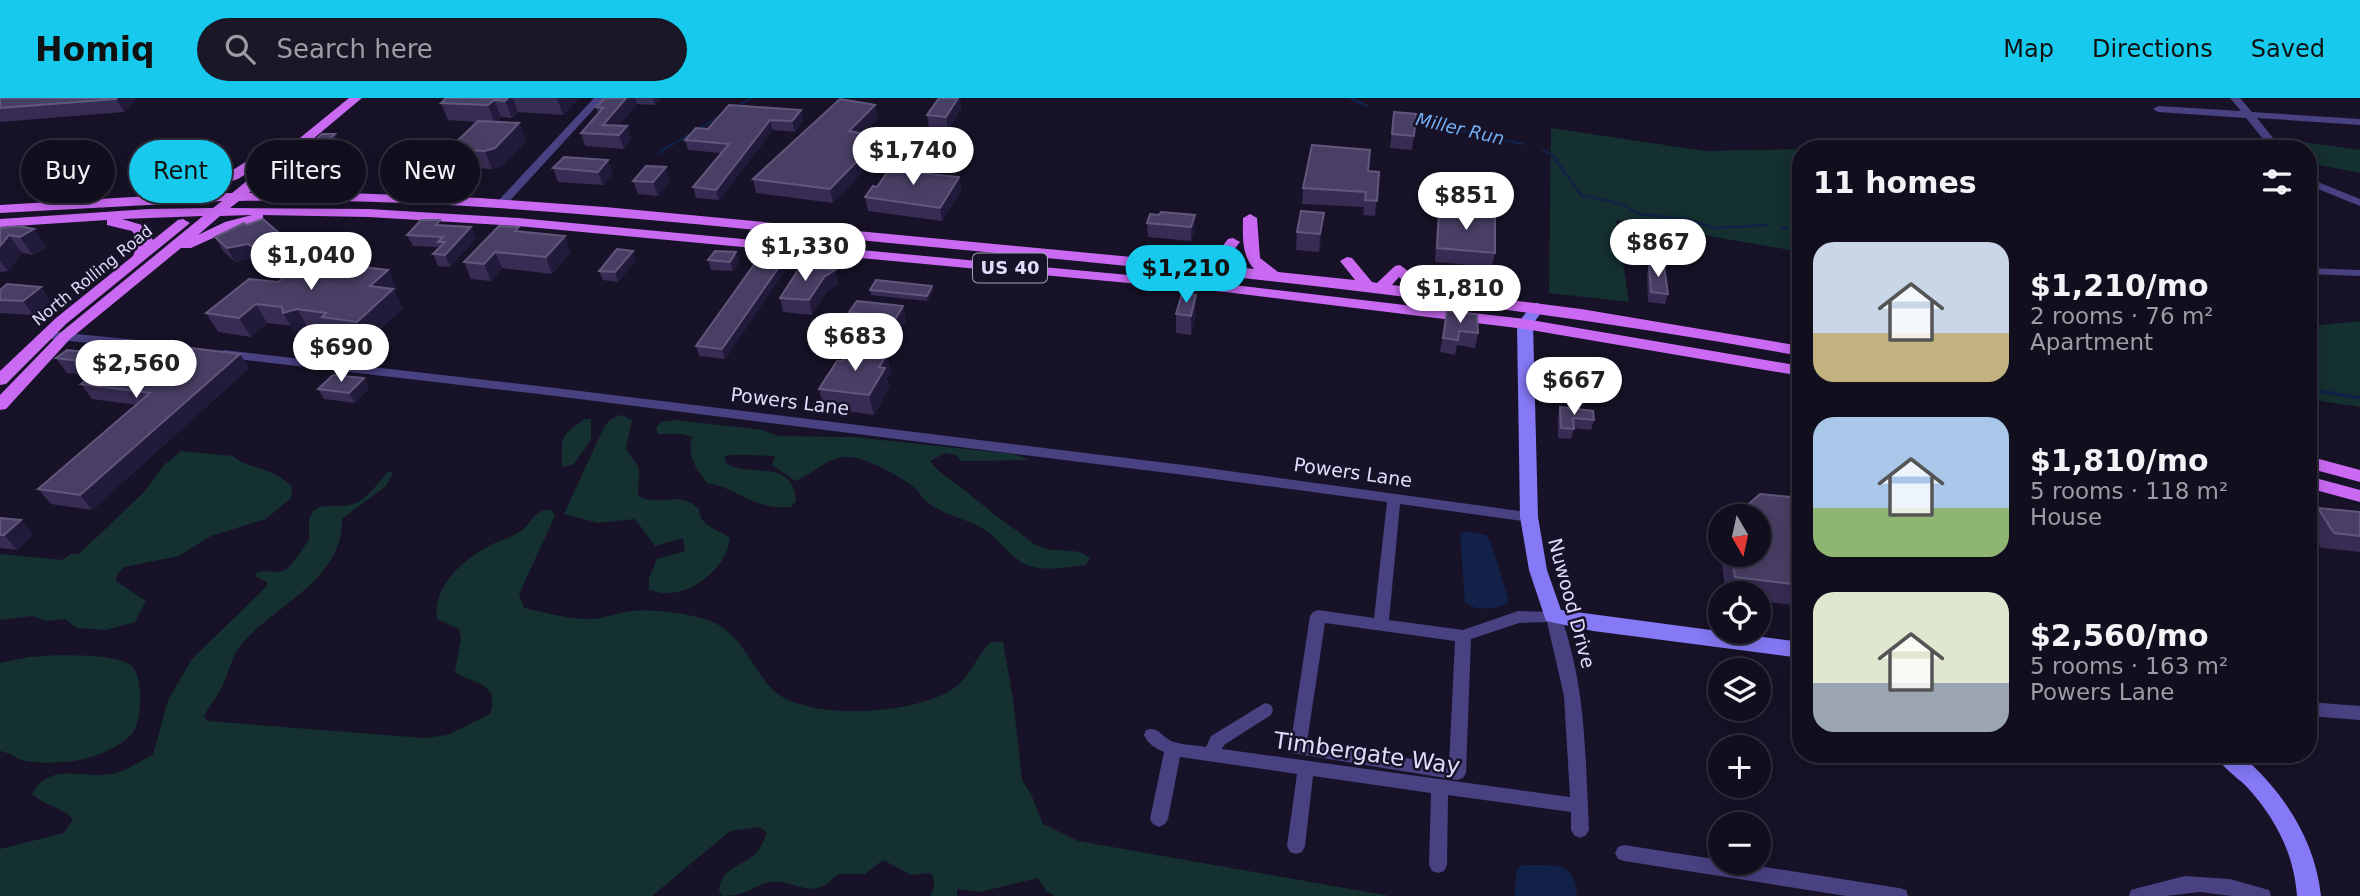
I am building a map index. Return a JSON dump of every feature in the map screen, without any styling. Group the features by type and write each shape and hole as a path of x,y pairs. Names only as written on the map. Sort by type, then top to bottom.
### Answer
{"main road":[{"name":"North Rolling Road","path":"295,140 343,98"},
{"name":"North Rolling Road","path":"298,140 356,98"},
{"path":"115,199 206,186 246,169"},
{"name":"North Rolling Road","path":"0,405 65,336 246,180"},
{"path":"375,181 380,194"},
{"name":"North Rolling Road","path":"216,204 234,197 246,186"},
{"name":"US 40","path":"234,197 246,197"},
{"name":"US 40","path":"115,202 216,204 518,222 1225,288 1525,324 1792,369"},
{"name":"US 40","path":"0,209 80,203"},
{"name":"US 40","path":"480,203 1366,284 1538,307 1792,349"},
{"name":"US 40","path":"0,223 197,212 216,204"},
{"name":"North Rolling Road","path":"0,380 46,335 197,212"},
{"path":"155,261 209,233 242,222 330,212"},
{"path":"1250,218 1252,259 1255,263 1265,271 1302,277"},
{"path":"0,223 102,221 133,225 144,234 146,241 139,258"},
{"path":"1196,267 1222,256 1233,242"},
{"path":"1347,261 1366,284"},
{"path":"2317,465 2360,475"},
{"path":"2317,484 2360,496"}],"street":[{"path":"501,204 599,98"},
{"path":"2235,98 2270,140"},
{"path":"2158,109 2360,122"},
{"path":"2317,185 2360,203"},
{"path":"2317,271 2360,273"},
{"path":"1525,324 1538,307"},
{"name":"Nuwood Drive","path":"1525,324 1529,517 1538,570 1564,649 1573,692 1580,830"},
{"path":"46,335 155,346"},
{"name":"Powers Lane","path":"205,352 547,391 1529,517"},
{"path":"1381,625 1394,499"},
{"path":"1463,636 1457,773 1298,748 1318,616 1463,636 1508,620 1535,615 1553,616 1593,624 1792,649"},
{"path":"1213,754 1217,741 1265,710"},
{"path":"2317,710 2360,713"},
{"name":"Timbergate Way","path":"1152,735 1160,743 1173,749 1579,806"},
{"path":"1159,820 1173,749"},
{"path":"2234,763 2252,780 2287,824 2305,864 2309,896"},
{"path":"1296,846 1306,767"},
{"path":"1438,865 1440,786"},
{"path":"1624,853 1899,896"},
{"path":"2138,896 2164,886 2183,883 2219,885 2262,896"}],"green space":[{"path":"1551,128 1705,151 1792,149 1792,250 1616,220 1629,302 1549,293"},
{"path":"2317,144 2360,150 2360,173 2317,165"},
{"path":"2360,321 2360,407 2317,400 2317,325"},
{"path":"622,415 632,420 626,449 639,468 638,496 654,500 677,499 691,503 699,509 706,523 730,538 720,563 700,582 687,589 661,593 649,589 649,578 657,559 685,551 683,538 655,546 635,519 598,523 564,514 605,425"},
{"path":"585,419 591,419 591,439 574,464 562,467 563,439"},
{"path":"676,420 763,430 778,436 853,437 1014,454 1029,460 961,461 956,455 945,453 930,461 943,474 1034,543 1044,548 1080,552 1090,558 1086,565 1066,568 1046,569 1026,565 987,531 932,505 915,488 892,473 855,458 833,460 795,481 772,465 775,456 725,456 725,462 734,467 777,473 786,478 793,487 796,501 791,507 767,506 707,483 692,456 692,437 683,434 658,434 656,428 661,422"},
{"path":"181,451 233,456 284,480 292,487 291,498 266,519 211,536 179,556 124,567 117,575 116,581 146,601 135,622 106,630 77,628 65,619 47,621 32,616 0,620 0,554 63,560 71,554 79,554 144,492 163,466"},
{"path":"388,472 393,472 386,486 342,519 339,541 319,576 241,645 221,689 204,716 207,721 424,738 447,735 490,714 492,696 489,691 455,672 461,638 459,629 437,619 439,596 451,576 468,560 487,547 518,533 541,511 552,510 555,516 519,594 524,608 584,619 642,611 676,613 709,620 734,637 772,689 788,700 837,711 894,708 943,695 964,679 991,642 1003,642 1013,699 1022,780 1043,824 1078,841 1390,896 1055,896 1046,891 1038,878 980,892 957,889 957,896 930,896 934,887 933,875 911,875 883,860 865,874 838,874 818,888 804,888 777,881 738,895 722,896 719,891 724,877 756,853 761,846 767,833 760,827 730,831 652,896 0,896 0,849 64,833 73,819 32,794 40,784 57,774 112,774 153,755 168,700 192,659 267,586 267,582 255,576 257,572 285,570 309,540 309,519 313,511 322,507 356,503"},
{"path":"59,655 113,659 129,664 134,669 140,687 140,709 132,734 107,751 72,761 32,762 0,751 0,663"}],"water":[{"path":"1466,531 1486,535 1491,543 1508,603 1486,608 1474,607 1465,602 1460,534"},
{"path":"1523,865 1552,865 1567,870 1572,875 1577,896 1514,896 1517,869"}],"building":[{"path":"0,98 117,98 0,108"},
{"path":"446,98 508,98 505,101 494,100 488,105 441,103"},
{"path":"605,98 626,98 603,125 627,126 619,135 581,133 603,108 596,107"},
{"path":"939,98 958,98 946,117 927,115"},
{"path":"840,99 875,105 849,131 881,137 830,189 753,179"},
{"path":"729,105 801,110 792,121 770,120 716,190 693,187 729,144 685,140 696,128 708,129"},
{"path":"1394,112 1416,114 1414,136 1392,134"},
{"path":"478,121 519,123 495,148 485,151 480,151 480,140 458,140"},
{"path":"322,134 335,134 329,140 315,140"},
{"path":"1312,145 1370,150 1368,171 1379,172 1377,201 1365,200 1366,192 1303,188"},
{"path":"564,157 608,160 598,172 553,168"},
{"path":"895,161 916,164 910,172 959,177 940,208 865,197 873,186 877,187"},
{"path":"646,166 666,167 653,182 633,181"},
{"path":"1301,211 1324,213 1320,234 1297,232"},
{"path":"1439,211 1495,216 1495,253 1437,248"},
{"path":"1161,212 1195,215 1191,227 1147,223 1150,214 1159,215"},
{"path":"263,219 279,233 251,246 248,244 227,248 215,237 244,223 246,225"},
{"path":"421,220 440,220 436,225 471,227 445,255 433,254 445,242 438,242 443,237 407,235"},
{"path":"19,226 34,229 20,237 9,235 0,246 0,228"},
{"path":"499,226 519,227 515,231 565,236 546,257 495,252 484,264 464,262"},
{"path":"617,249 633,251 615,272 599,271"},
{"path":"715,251 736,252 730,262 708,260"},
{"path":"758,259 783,261 722,349 696,346"},
{"path":"306,260 388,270 370,286 393,289 357,322 322,317 326,313 297,309 283,313 282,307 256,304 239,318 206,313 249,279 278,282"},
{"path":"1649,264 1664,266 1668,294 1651,292"},
{"path":"800,267 835,270 824,277 809,300 780,298"},
{"path":"876,280 932,286 927,296 870,290"},
{"path":"7,284 41,287 23,301 0,300 0,290"},
{"path":"1182,294 1196,295 1191,316 1176,314"},
{"path":"857,301 903,306 896,318 849,312"},
{"path":"1447,311 1477,315 1478,333 1459,331 1458,340 1443,338"},
{"path":"124,340 240,354 80,495 38,489 150,393 81,384 94,374 83,372 95,363 56,358 67,350 106,354"},
{"path":"850,349 887,354 879,367 885,368 869,395 819,389 837,361 842,361"},
{"path":"333,375 364,378 349,393 318,389"},
{"path":"1560,407 1593,411 1594,420 1573,418 1574,429 1561,428"},
{"path":"1760,494 1792,497 1792,584 1735,577 1733,567 1771,567 1771,504 1749,504"},
{"path":"2318,508 2360,512 2360,536 2334,533"},
{"path":"0,518 21,520 4,535 0,535"}],"waterway":[{"name":"Miller Run","path":"735,108 751,98"},
{"name":"Miller Run","path":"1350,98 1367,106"},
{"name":"Miller Run","path":"658,153 722,115"},
{"name":"Miller Run","path":"1412,116 1429,123 1523,144"},
{"name":"Miller Run","path":"1543,150 1553,156 1581,195 1622,204 1639,214 1686,219 1715,228 1767,225"},
{"name":"Miller Run","path":"1782,227 1792,230"},
{"name":"Miller Run","path":"2317,391 2360,398"}]}
